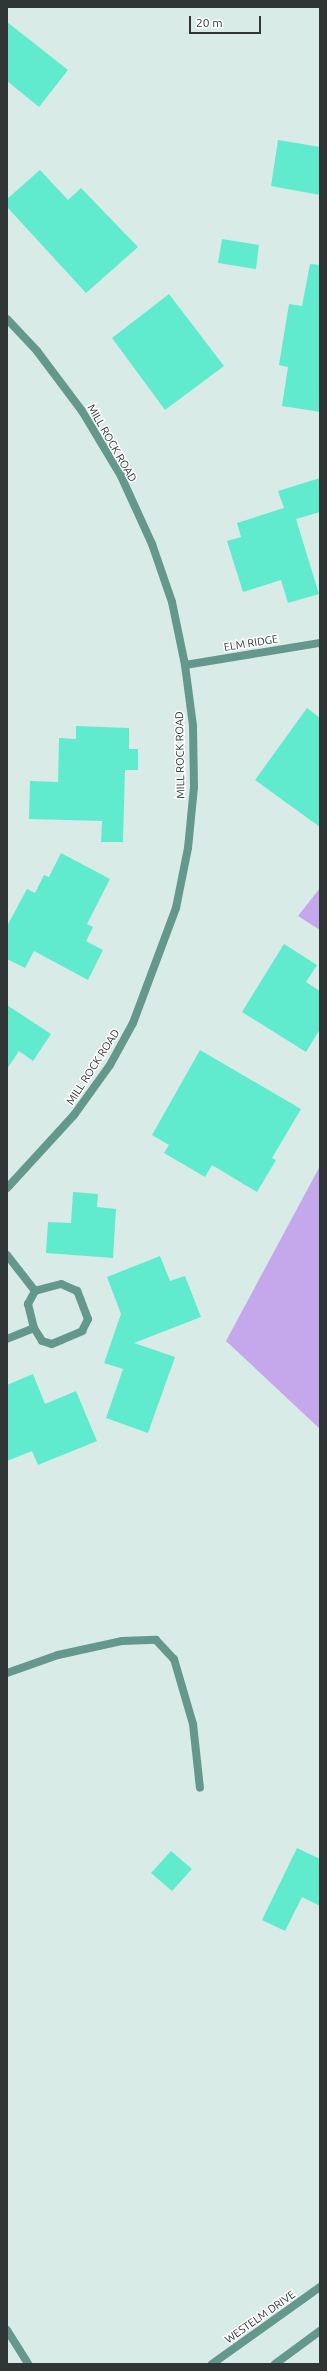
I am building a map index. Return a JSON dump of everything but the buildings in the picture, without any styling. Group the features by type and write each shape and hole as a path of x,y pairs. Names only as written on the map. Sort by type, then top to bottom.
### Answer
{"street":[{"name":"MILL ROCK ROAD","path":"7,319 37,351 82,411 121,476 155,551 172,602 185,665 193,726 194,787 188,848 176,908 134,1023 110,1065 74,1115 7,1188"},
{"name":"ELM RIDGE","path":"185,665 320,643"},
{"path":"7,1255 35,1291"},
{"path":"61,1284 77,1291 88,1319 82,1331 52,1344 42,1341 34,1328 28,1304 35,1291 61,1284"},
{"path":"7,1338 34,1328"},
{"path":"7,1673 58,1655 122,1641 156,1640 174,1659 193,1724 200,1788"},
{"name":"WESTELM DRIVE","path":"212,2364 320,2287"},
{"path":"7,2330 28,2364"},
{"path":"275,2364 320,2331"}],"shaded area":[{"path":"320,888 320,930 298,916"},
{"path":"320,1166 320,1429 226,1341"}]}
